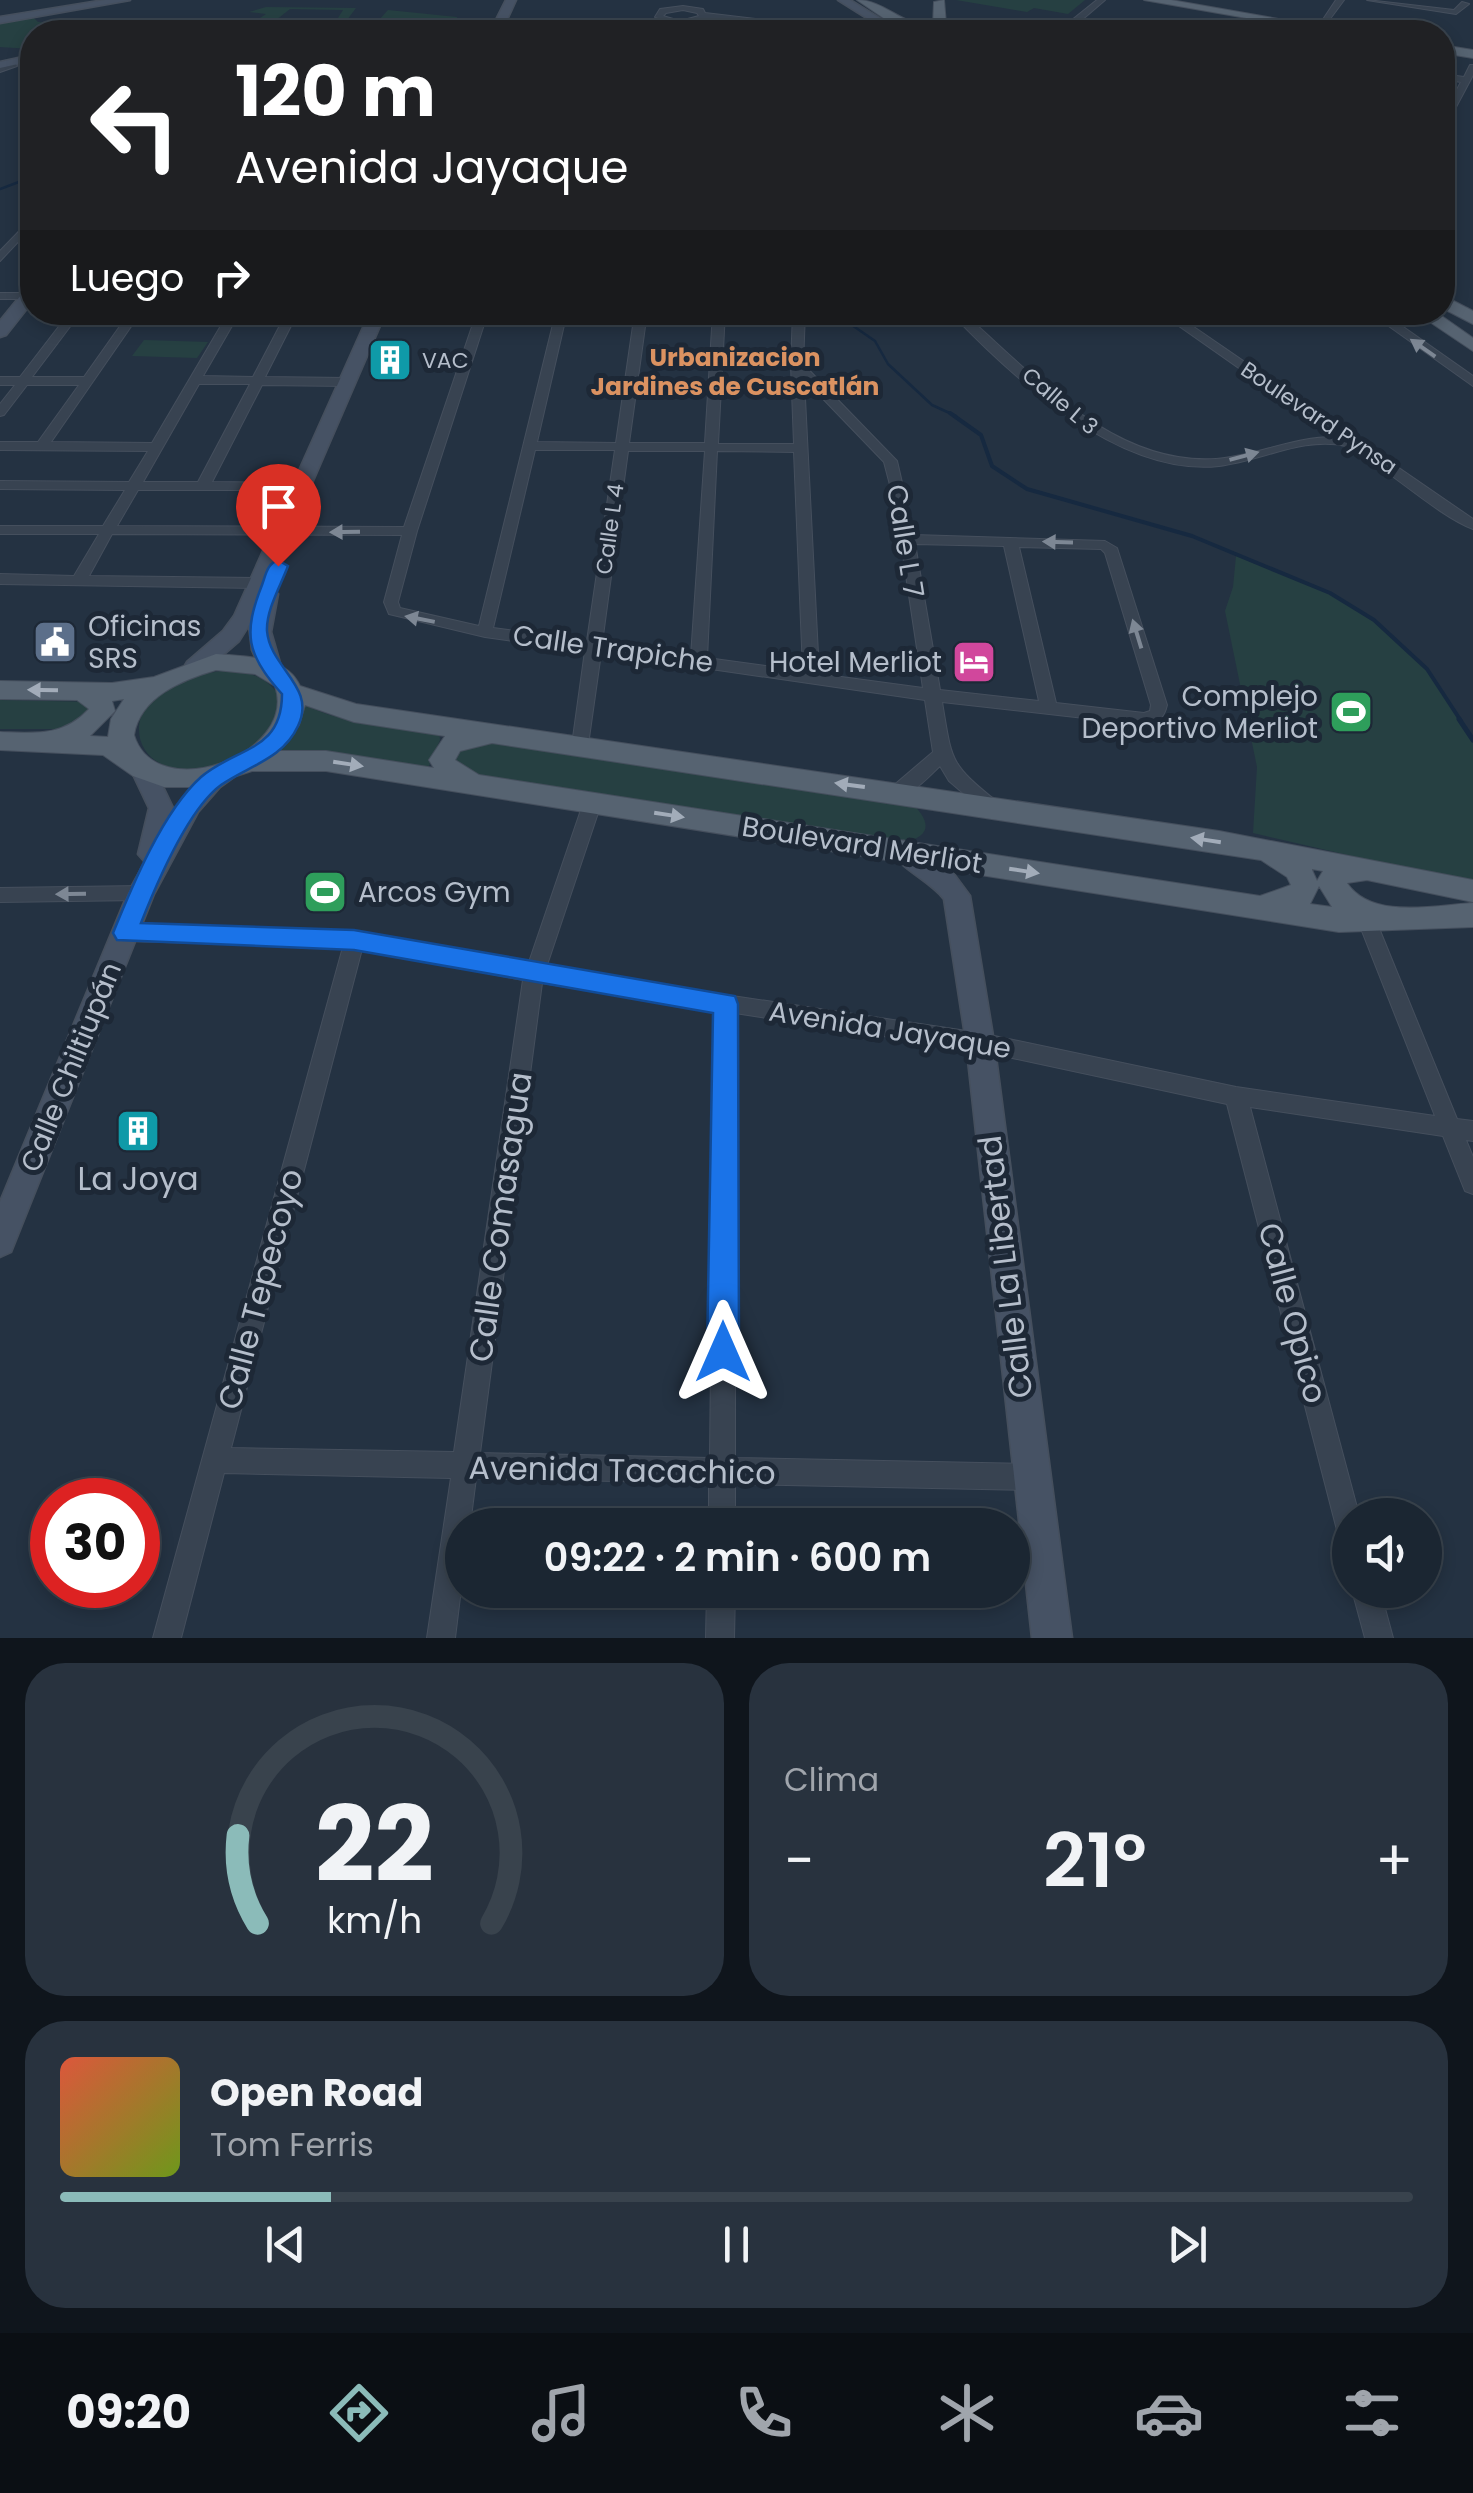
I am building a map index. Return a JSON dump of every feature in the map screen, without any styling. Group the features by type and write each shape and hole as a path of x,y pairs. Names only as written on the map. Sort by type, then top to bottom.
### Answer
{"main road":[{"path":"0,20 125,0"},
{"path":"503,20 515,0"},
{"path":"843,0 864,20"},
{"path":"863,0 885,20"},
{"path":"1150,0 1272,20"},
{"path":"1172,0 1275,20"},
{"path":"492,20 505,13"},
{"path":"0,332 20,309"},
{"path":"0,740 107,746 175,778 232,770 287,728 292,715 292,692 271,670 257,634 258,619 300,487 372,325"},
{"path":"0,690 112,692 155,685 195,666 231,636 286,532 383,325"},
{"path":"1442,325 1473,346"},
{"path":"195,666 236,662 271,670"},
{"path":"135,762 122,741 122,727 128,712 155,685"},
{"path":"58,741 88,726 102,712 101,704 82,691"},
{"name":"Boulevard Merliot","path":"292,692 354,712 1252,847 1473,891"},
{"path":"472,784 446,768 442,760 446,748 461,739 509,736"},
{"name":"Boulevard Merliot","path":"232,770 302,758 1257,908 1377,921 1473,914"},
{"name":"Calle Chiltiupán","path":"0,1241 141,892 161,808 135,762"},
{"name":"Calle Chiltiupán","path":"141,892 171,834 232,770"},
{"path":"1252,847 1298,870 1305,885 1298,898 1257,908"},
{"path":"904,851 941,876 957,896 964,882 984,864"},
{"path":"1367,869 1337,874 1332,888 1344,902 1377,921"},
{"name":"Calle La Libertad","path":"957,896 980,1042 1029,1477 1052,1638"}],"street":[{"path":"1078,20 1101,0"},
{"path":"1323,20 1340,0"},
{"path":"1378,0 1456,12 1465,4"},
{"path":"667,20 659,17 677,4 704,14 760,20"},
{"path":"700,20 704,14"},
{"path":"1455,101 1473,68"},
{"path":"1455,78 1466,80"},
{"path":"1460,91 1473,93"},
{"path":"0,258 20,235"},
{"path":"0,412 66,325"},
{"path":"42,446 127,325"},
{"path":"79,580 227,325"},
{"path":"203,486 287,325"},
{"name":"Calle Trapiche","path":"479,325 410,530 391,602 394,611 485,632 593,644 932,695 1146,719 1157,714 1159,705 1112,551 1105,545 1010,540"},
{"path":"485,632 559,325"},
{"name":"Calle L 4","path":"580,745 639,325"},
{"path":"699,660 718,325"},
{"path":"799,325 811,678"},
{"name":"Calle L 3","path":"971,325 1103,437 1148,457 1184,464 1216,463 1302,440 1356,443"},
{"name":"Boulevard Pynsa","path":"1183,325 1473,526"},
{"path":"1392,325 1473,382"},
{"name":"Calle L 7","path":"797,365 890,462 942,754"},
{"path":"195,380 346,382"},
{"path":"0,381 88,382"},
{"path":"0,446 156,447"},
{"path":"530,446 800,448"},
{"path":"0,485 300,487"},
{"path":"0,530 410,530"},
{"path":"906,539 1010,540 1049,709"},
{"path":"0,579 259,582"},
{"path":"895,792 914,781 942,754 955,777 991,806"},
{"name":"Calle Comasagua","path":"441,1638 534,974 592,804"},
{"path":"0,896 141,892"},
{"path":"1377,921 1462,1130 1473,1184"},
{"name":"Avenida Jayaque","path":"126,933 354,940 534,974 980,1042 1236,1096 1462,1130"},
{"name":"Calle Tepecoyo","path":"167,1638 354,940"},
{"path":"722,1508 726,1004"},
{"name":"Calle Opico","path":"1236,1096 1342,1498"},
{"name":"Avenida Tacachico","path":"214,1460 1029,1477"},
{"path":"720,1638 721,1608"},
{"path":"1370,1608 1378,1638"}],"green space":[{"path":"956,0 1085,0 1068,14 1034,8 1027,12"},
{"path":"266,7 356,8 347,20 330,19 338,18 343,10 290,9 276,20 257,20 266,14 249,12"},
{"path":"388,10 457,17 457,20 379,20"},
{"path":"33,17 36,20 20,20 20,48 0,47 0,22"},
{"path":"144,340 208,342 197,358 132,356"},
{"name":"Complejo Deportivo Merliot","path":"1236,556 1330,593 1374,620 1427,669 1473,740 1473,884 1253,833 1257,767 1225,611 1233,587"},
{"path":"234,670 259,678 279,695 275,726 240,756 202,769 171,768 150,756 140,738 142,716 157,695 187,679"},
{"path":"0,700 95,702 81,729 0,729"},
{"path":"299,701 348,720 439,732 440,740 428,768 276,753 297,729"},
{"path":"468,740 908,800 922,815 925,828 917,838 897,843 461,773 447,752"}],"waterway":[{"path":"0,189 20,182"},
{"path":"852,325 875,341 888,364 932,405 951,414"},
{"path":"951,414 956,416"},
{"path":"951,414 981,435 992,466 1027,489 1192,536 1330,593 1374,620 1427,669 1461,721"},
{"path":"1459,719 1473,740"}],"place":[{"name":"VAC","path":"390,360"},
{"name":"Oficinas SRS","path":"55,642"},
{"name":"Hotel Merliot","path":"974,662"},
{"name":"Complejo Deportivo Merliot","path":"1351,712"},
{"name":"Arcos Gym","path":"325,892"},
{"name":"La Joya","path":"138,1131"}],"district":[{"name":"Urbanizacion Jardines de Cuscatlán","path":"735,372"}],"route":[{"path":"278,566 258,619 257,634 271,670 292,692 294,703 287,728 266,751 211,781 189,806 141,892 126,933 354,940 726,1004 723,1352"}]}
